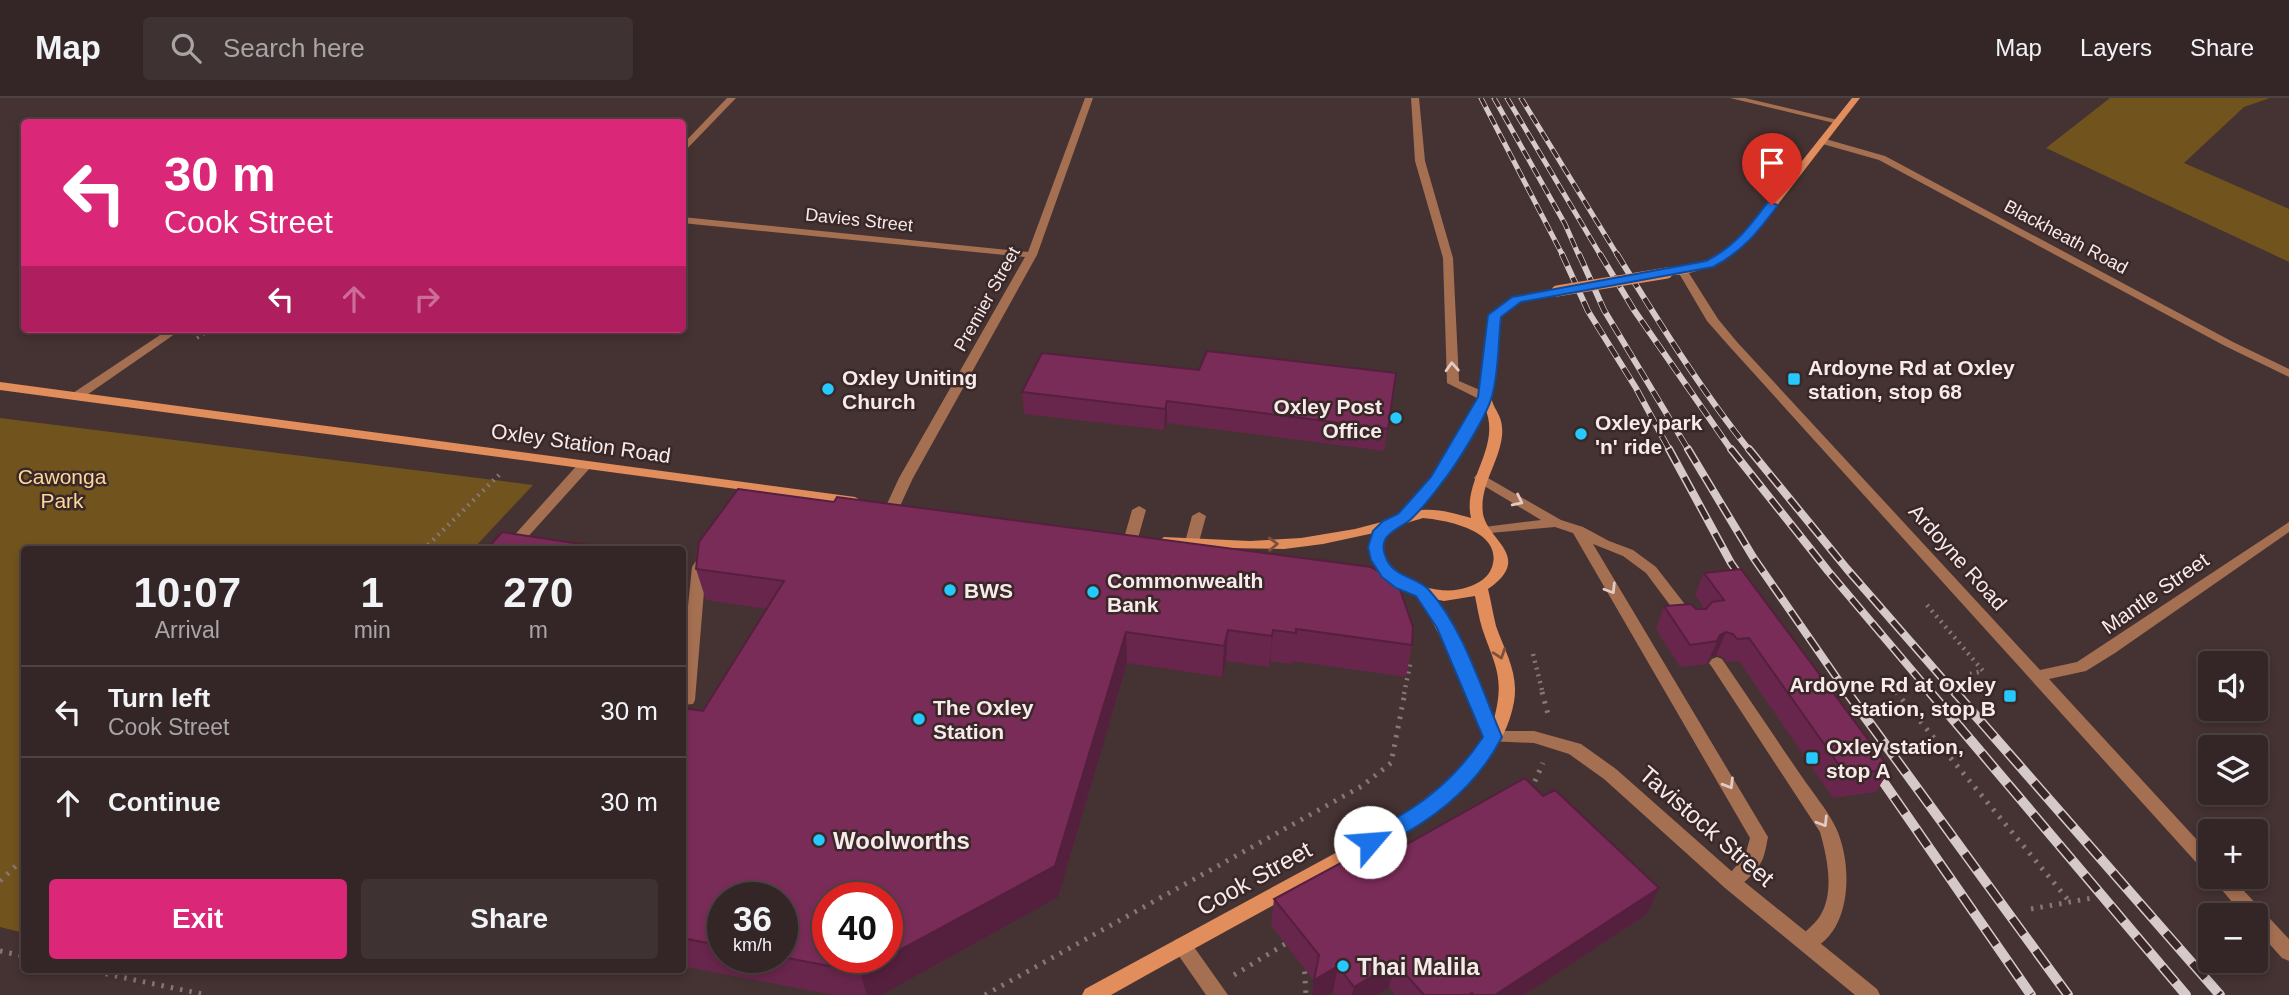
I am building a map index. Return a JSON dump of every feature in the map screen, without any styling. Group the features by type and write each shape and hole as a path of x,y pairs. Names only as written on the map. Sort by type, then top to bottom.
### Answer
{"main road":[{"path":"1403,517 1442,472 1485,397 1494,315 1517,299 1709,264 1730,253 1748,236 1856,98"},
{"name":"Oxley Station Road","path":"0,386 584,465 750,492 887,505"},
{"path":"1367,575 1422,592 1453,595 1481,589 1494,580 1501,567 1500,554 1482,530 1474,513 1475,495 1494,447 1496,420 1485,397"},
{"path":"1272,560 1156,541 1300,543 1346,536 1403,517 1422,514 1462,519 1482,530"},
{"path":"1388,524 1379,535 1376,547 1379,560 1388,573 1402,584"},
{"name":"Cook Street","path":"1092,995 1409,822 1445,797 1476,764 1493,737 1505,706 1507,677 1489,626 1481,589"},
{"path":"1422,592 1445,626 1459,654 1493,737"}],"street":[{"path":"686,147 732,98"},
{"name":"Premier Street","path":"887,505 906,478 1032,256 1089,98"},
{"path":"1415,98 1420,161 1448,258 1453,383 1485,397"},
{"path":"1734,98 1838,121"},
{"name":"Blackheath Road","path":"1822,141 1882,159 2229,344 2289,373"},
{"name":"Davies Street","path":"686,220 1032,256"},
{"name":"Ardoyne Road","path":"1674,271 1733,344 2198,853"},
{"path":"77,396 170,333"},
{"path":"512,546 584,465"},
{"path":"1481,478 1556,523 1628,553 1651,570 1692,625"},
{"path":"1131,538 1139,510"},
{"path":"1192,542 1199,516"},
{"path":"1482,530 1556,523"},
{"name":"Mantle Street","path":"2037,676 2077,668 2101,655 2289,526"},
{"path":"1578,530 1759,837 1753,860 1731,882"},
{"path":"687,700 699,567 713,547"},
{"path":"1717,663 1828,830 1838,858 1838,886 1830,919 1808,942"},
{"name":"Tavistock Street","path":"1493,737 1534,737 1575,749 1609,774 1731,882 1870,995"},
{"path":"2231,889 2243,903"},
{"path":"2268,930 2289,953"},
{"path":"1182,946 1215,991"}],"path":[{"path":"427,546 499,474"},
{"path":"1927,605 1983,671 1970,674"},
{"path":"985,995 1362,786 1391,763 1411,660"},
{"path":"1890,685 2069,901"},
{"path":"0,881 21,861"},
{"path":"2031,909 2092,898"},
{"path":"1215,991 1285,944"},
{"path":"0,951 21,955"},
{"path":"1304,958 1306,995"},
{"path":"101,973 207,995"}],"green space":[{"path":"2110,98 2270,98 2244,107 2184,163 2289,209 2289,262 2046,148"},
{"name":"Cawonga Park","path":"0,418 533,485 476,546 21,546 21,932 0,927"}],"building":[{"path":"1207,351 1396,373 1388,429 1167,401 1165,409 1022,392 1042,353 1199,370"},
{"name":"The Oxley Station","path":"738,489 834,502 837,497 1371,567 1397,581 1413,627 1412,645 1296,629 1296,633 1273,630 1272,636 1228,630 1224,646 1126,632 1055,866 903,949 903,882 812,882 812,963 798,960 798,882 707,882 707,943 686,939 686,709 703,711 784,581 696,569 699,542"},
{"path":"502,532 594,546 490,546"},
{"path":"1741,569 1890,769 1846,775 1749,638 1737,639 1726,632 1720,635 1717,641 1690,645 1664,606 1691,604 1696,609 1706,609 1712,602 1724,600 1704,573"},
{"path":"1525,778 1543,796 1555,790 1659,888 1495,995 1424,995 1395,962 1354,987 1338,966 1314,980 1319,955 1274,899 1350,858 1361,870"}],"railway":[{"path":"1481,98 1562,255"},
{"path":"1494,98 1565,224 1579,256"},
{"path":"1507,98 1601,256"},
{"path":"1521,98 1618,256"},
{"path":"1579,254 1604,310 1689,451"},
{"path":"1600,254 1634,310 1732,451"},
{"path":"1617,254 1697,380 1750,451"},
{"path":"1562,255 1588,311 1636,388 1670,451"},
{"path":"1669,449 1731,563 1747,586"},
{"path":"1688,449 1753,557 1848,694"},
{"path":"1731,449 1828,571 1932,694"},
{"path":"1749,449 1847,569 1956,694"},
{"path":"1847,692 2068,995"},
{"path":"1930,692 2186,995"},
{"path":"1955,692 2220,995"},
{"path":"1871,764 2031,995"}],"place":[{"name":"Ardoyne Rd at Oxley station, stop 68","path":"1794,379"},
{"name":"Oxley Uniting Church","path":"828,389"},
{"name":"Oxley Post Office","path":"1396,418"},
{"name":"Oxley park 'n' ride","path":"1581,434"},
{"name":"BWS","path":"950,590"},
{"name":"Commonwealth Bank","path":"1093,592"},
{"name":"Ardoyne Rd at Oxley station, stop B","path":"2010,696"},
{"name":"The Oxley Station","path":"919,719"},
{"name":"Oxley station, stop A","path":"1812,758"},
{"name":"Woolworths","path":"819,840"},
{"name":"Thai Malila","path":"1343,966"}],"route":[{"path":"1370,842 1409,822 1445,797 1476,764 1493,737 1445,626 1422,592 1402,584 1388,573 1379,560 1376,547 1379,535 1388,524 1403,517 1436,481 1485,397 1494,315 1517,299 1709,264 1730,253 1748,236 1772,205"}]}
